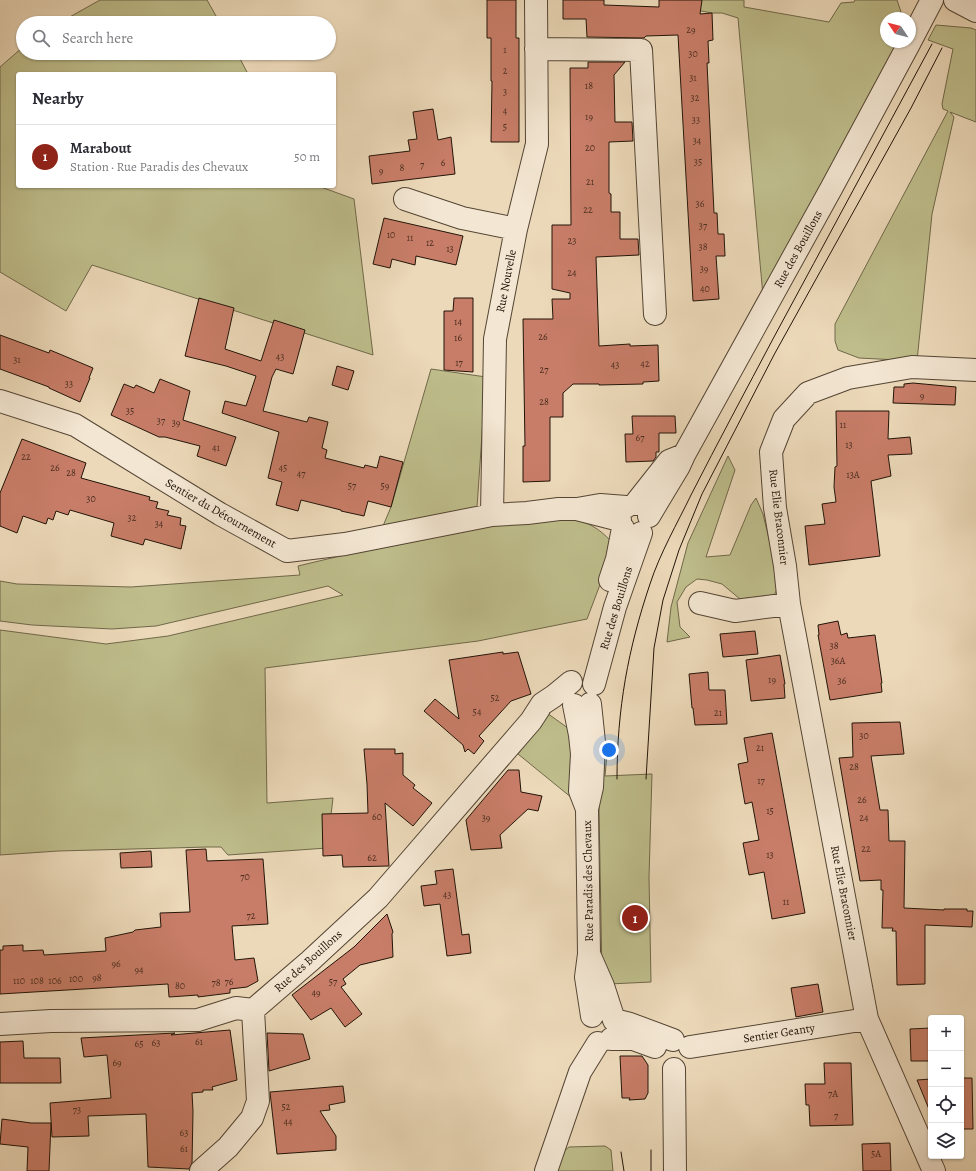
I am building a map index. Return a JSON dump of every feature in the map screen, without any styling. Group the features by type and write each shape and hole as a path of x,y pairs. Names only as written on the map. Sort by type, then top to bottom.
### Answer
{"street":[{"name":"Rue Nouvelle","path":"492,515 495,339 516,229 537,144 536,0"},
{"name":"Rue des Bouillons","path":"916,31 932,0"},
{"path":"955,0 976,11"},
{"name":"Rue des Bouillons","path":"253,1010 310,961 378,898 531,721 580,692 615,607 632,518 679,466 907,48"},
{"path":"536,49 641,50 655,314"},
{"path":"405,199 462,218 516,229"},
{"name":"Rue Elie Braconnier","path":"934,1171 867,1019 789,604 785,566 775,508 771,452 784,419 808,393 848,378 912,367 976,370"},
{"name":"Sentier du Détournement","path":"0,401 75,425 220,514 287,551 345,544 492,515 559,509 577,509 600,505 632,518"},
{"path":"700,603 736,611 789,604"},
{"name":"Rue Paradis des Chevaux","path":"580,692 580,735 582,754 580,791 587,809 589,954 586,977 592,1016 587,1024 587,1033 593,1041 608,1034 603,986 589,954"},
{"path":"0,1024 51,1021 198,1020 236,1008 253,1010 258,1101 252,1118 228,1148 201,1171"},
{"name":"Sentier Geanty","path":"608,1034 630,1024 675,1046 867,1019"},
{"path":"546,1171 580,1072 608,1034"},
{"path":"675,1046 692,1056 688,1065 679,1069 674,1069 675,1171"}],"shaded area":[{"path":"100,0 207,0 216,16 71,16"},
{"path":"698,0 744,0 744,7 829,22 841,3 854,2 855,0 897,0 901,12 880,12 880,48 897,48 763,296 738,18 722,13 696,10"},
{"path":"936,25 971,28 976,30 976,122 950,112 954,117 932,214 917,361 859,358 838,350 835,341 835,324 948,111 943,109 942,104 953,49 928,40"},
{"path":"16,53 16,60 241,60 247,72 16,72 16,188 324,188 354,199 373,355 92,265 66,311 0,272 0,67"},
{"path":"431,369 486,377 477,507 383,526 391,507"},
{"path":"728,456 735,470 706,557 730,555 751,505 756,498 763,514 780,584 774,595 740,599 722,584 697,579 686,587 677,602 680,627 690,637 667,642 671,607 688,543"},
{"path":"571,518 595,528 615,545 587,619 478,641 265,668 267,803 333,798 327,848 228,855 221,847 207,847 58,851 0,855 0,630 106,644 168,636 343,595 328,586 156,626 112,629 32,625 0,621 0,581 17,584 131,587 300,575 298,566 382,546 487,525"},
{"path":"547,713 572,731 572,798 518,754"},
{"path":"598,754 607,754 605,776 652,774 649,877 651,982 609,984 602,975"},
{"path":"605,1146 611,1150 613,1171 557,1171 564,1151 569,1147"}],"building":[{"path":"487,0 516,0 516,38 519,38 519,142 491,142 491,38 487,38"},
{"path":"563,0 604,0 604,5 659,7 659,0 702,0 700,14 712,13 713,40 708,41 709,63 707,63 714,213 717,213 718,234 724,234 725,256 716,256 719,299 693,301 678,35 646,36 644,38 587,37 586,19 563,19"},
{"path":"588,62 625,62 614,75 615,122 632,122 633,141 609,142 609,193 611,194 611,212 620,212 620,239 638,239 639,255 596,257 599,346 630,344 630,346 658,345 659,381 643,382 643,384 573,384 563,393 563,417 550,417 550,481 523,482 523,446 525,446 523,319 553,319 552,299 570,299 570,293 552,289 552,225 571,225 570,68 588,68"},
{"path":"433,109 438,140 451,137 455,174 372,184 369,156 410,151 408,140 417,139 413,112"},
{"path":"384,218 463,236 456,265 416,256 415,265 392,259 390,268 373,264"},
{"path":"199,298 234,308 225,349 261,361 274,320 305,330 293,374 276,369 272,377 263,411 307,422 309,417 328,422 322,448 327,450 325,458 364,468 365,465 377,468 380,456 403,462 391,507 368,501 364,516 301,500 298,511 276,505 282,482 268,478 279,432 222,413 225,401 246,406 256,376 226,366 185,356"},
{"path":"454,298 473,298 473,372 444,370 444,311 453,311"},
{"path":"0,335 49,353 50,350 93,368 80,402 49,387 0,369"},
{"path":"337,366 354,371 348,390 332,385"},
{"path":"160,379 190,391 183,420 236,437 226,466 197,456 200,446 165,437 159,437 111,415 124,384 134,388 136,385 154,393"},
{"path":"913,383 956,387 955,405 893,403 894,387 904,387 904,384"},
{"path":"836,411 889,411 888,439 910,437 912,454 888,455 891,476 871,481 880,556 809,565 805,526 825,524 822,504 836,502 834,487 835,467 837,466"},
{"path":"632,416 675,416 676,433 659,433 659,452 656,452 656,457 653,461 626,462 625,434 633,434"},
{"path":"22,439 86,463 81,478 150,497 149,500 158,502 156,508 169,511 167,515 181,518 180,525 186,526 181,549 145,539 143,545 111,536 114,523 70,510 68,515 56,511 53,520 48,518 46,524 23,516 17,533 0,526 0,493"},
{"path":"838,621 841,635 847,633 848,638 875,635 882,692 830,700 818,635 818,625"},
{"path":"755,631 758,654 723,657 720,634"},
{"path":"503,652 503,654 518,652 531,694 511,701 479,736 484,741 474,754 468,749 465,752 463,745 424,711 435,699 459,719 449,660"},
{"path":"780,655 785,684 785,698 751,701 746,660"},
{"path":"708,672 709,690 725,690 727,724 695,725 689,674"},
{"path":"900,722 904,754 871,756 880,810 888,810 889,841 905,841 904,908 944,910 967,909 967,911 973,911 972,927 925,925 925,984 897,985 896,931 892,931 893,928 882,928 883,890 881,890 881,880 860,881 839,758 853,757 852,723"},
{"path":"772,733 805,913 772,919 764,872 749,875 743,843 759,840 752,802 745,804 738,764 748,762 744,738"},
{"path":"364,749 395,749 395,754 403,753 403,775 415,785 413,788 432,803 413,826 385,803 389,866 343,867 342,855 323,856 322,814 368,813"},
{"path":"508,770 519,770 521,792 542,796 538,811 528,809 500,835 502,848 471,850 466,820"},
{"path":"206,849 207,861 263,859 268,924 232,926 235,960 254,958 258,981 247,987 230,989 230,993 198,997 198,995 169,997 168,984 0,994 0,950 3,950 3,946 23,945 23,951 43,950 44,955 106,951 105,938 133,932 135,930 161,927 160,913 190,912 186,850"},
{"path":"151,851 152,867 121,868 120,853"},
{"path":"453,869 462,935 469,934 471,953 447,956 440,904 424,906 421,886 437,884 435,871"},
{"path":"387,914 393,932 393,957 360,965 343,979 346,984 341,987 362,1014 345,1027 331,1008 311,1020 292,995 354,947"},
{"path":"818,984 823,1012 796,1017 791,988"},
{"path":"928,1028 928,1061 911,1061 910,1029"},
{"path":"230,1030 237,1080 212,1087 213,1090 203,1090 203,1092 192,1093 192,1163 189,1169 148,1167 146,1114 88,1116 89,1136 52,1137 50,1103 111,1098 107,1055 84,1057 81,1038 175,1033 171,1035"},
{"path":"267,1033 303,1034 310,1059 269,1071"},
{"path":"23,1041 24,1058 60,1058 61,1083 0,1083 0,1042"},
{"path":"620,1056 642,1056 648,1065 648,1093 645,1099 629,1100 630,1098 622,1098"},
{"path":"824,1063 851,1063 853,1125 810,1126 809,1105 806,1105 805,1084 825,1084"},
{"path":"964,1078 972,1078 973,1129 964,1129"},
{"path":"928,1079 928,1107 917,1080"},
{"path":"343,1086 345,1102 329,1105 330,1110 320,1111 336,1136 336,1150 277,1154 270,1092"},
{"path":"2,1119 31,1123 51,1123 49,1171 27,1171 28,1147 0,1144"},
{"path":"890,1143 891,1171 863,1171 862,1144"}],"tram line":[{"path":"617,779 619,728 625,680 642,608 659,561 732,416 932,44"},
{"path":"646,779 654,648 663,600 679,550 702,494 775,353 911,108 942,48"},
{"path":"651,1150 651,1171"},
{"path":"621,1152 624,1171"}],"place":[{"name":"Marabout","path":"635,918"}]}
